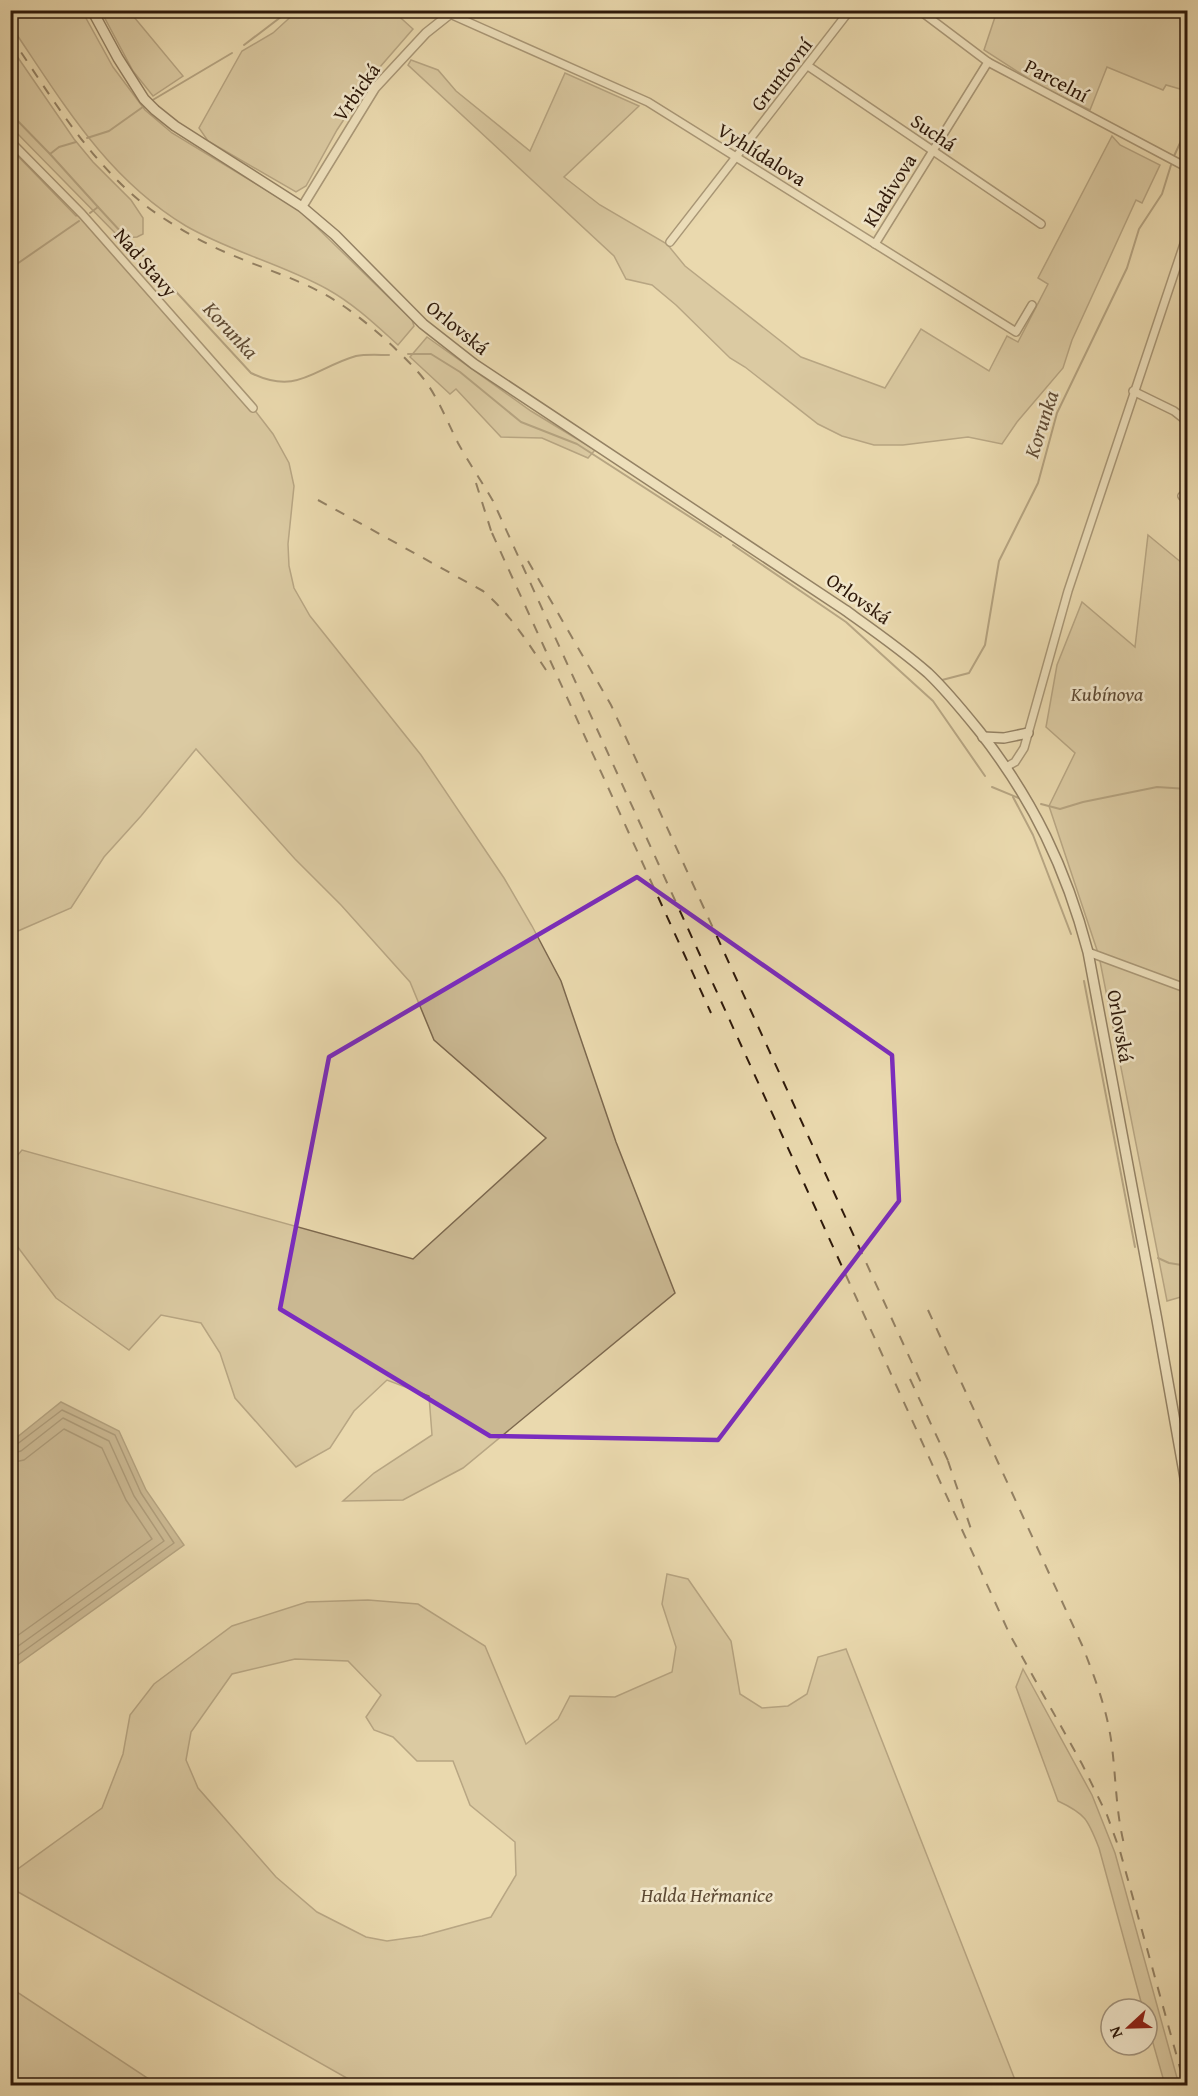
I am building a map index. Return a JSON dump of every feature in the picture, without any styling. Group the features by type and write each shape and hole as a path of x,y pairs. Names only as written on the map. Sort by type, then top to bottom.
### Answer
{"main road":[{"name":"Orlovská","path":"92,10 118,58 144,99 152,107 175,126 302,207 335,236 419,320 474,364 887,640 941,686 1006,767 1032,807 1053,850 1071,895 1088,952 1188,1495"},
{"path":"983,737 1004,738 1028,733"}],"street":[{"name":"Gruntovní","path":"670,242 850,10"},
{"name":"Parcelní","path":"919,10 988,62 1188,168"},
{"name":"Vyhlídalova","path":"452,12 648,102 1016,332 1032,305"},
{"name":"Vrbická","path":"302,207 375,88 413,46 452,12"},
{"name":"Kladivova","path":"875,244 988,62"},
{"name":"Suchá","path":"808,66 1041,224"},
{"name":"Nad Stavy","path":"10,141 82,214 253,408"},
{"path":"1006,767 1015,762 1020,755 1028,733 1057,626 1188,232"},
{"path":"1133,392 1174,411 1188,422"},
{"path":"1185,493 1188,502"},
{"path":"1088,952 1188,989"}],"highlighted area":[{"path":"637,877 892,1055 899,1201 718,1440 490,1436 280,1309 329,1057"}],"green space":[{"path":"10,11 82,11 113,67 145,110 172,133 299,210 412,320 414,326 398,345 356,308 327,289 203,235 157,206 108,161 87,136 11,26"},
{"path":"101,11 129,11 183,76 153,96 133,71"},
{"path":"297,11 393,11 413,29 373,75 337,130 306,186 296,192 208,141 199,128 242,51 273,33"},
{"path":"997,11 1187,11 1187,91 1166,85 1163,90 1107,67 1090,110 1040,86 984,50"},
{"path":"10,46 74,139 93,162 131,200 143,218 143,234 137,237 120,238 11,127"},
{"path":"411,60 438,70 456,91 530,151 565,73 639,106 564,177 600,205 667,244 685,266 801,357 885,388 921,329 989,371 1007,336 1018,342 1048,284 1038,278 1112,136 1120,145 1160,165 1142,203 1136,200 1072,340 1063,368 1017,422 1002,444 968,437 903,445 874,445 842,436 818,424 745,367 730,358 652,285 626,279 614,256 408,65"},
{"path":"10,148 76,216 82,214 253,408 273,434 289,463 294,486 288,544 289,566 294,588 310,616 421,755 504,878 532,926 561,981 616,1142 675,1293 463,1468 403,1500 343,1501 374,1473 432,1435 429,1396 387,1380 354,1411 330,1448 296,1467 235,1398 220,1353 201,1323 161,1315 129,1350 56,1298 11,1238 11,1163 22,1150 413,1259 546,1138 434,1040 410,982 196,749 104,857 71,908 11,934"},
{"path":"427,337 531,411 595,450 588,458 542,438 501,437 456,389 450,394 410,357"},
{"name":"Kubínova","path":"1148,535 1188,568 1188,1295 1167,1301 1099,956 1049,806 1075,753 1046,727 1057,665 1082,602 1135,647"},
{"name":"Halda Heřmanice","path":"667,1574 688,1579 731,1641 740,1694 762,1708 788,1706 807,1694 818,1657 846,1649 1017,2085 359,2085 11,1888 11,1874 102,1808 123,1754 130,1715 154,1684 232,1626 307,1602 368,1600 418,1604 485,1646 526,1744 558,1719 570,1696 615,1697 672,1672 676,1647 662,1604","holes":["295,1659 348,1661 381,1695 366,1717 374,1730 393,1737 417,1761 453,1761 470,1805 515,1842 516,1875 491,1917 422,1936 387,1941 366,1937 317,1912 276,1877 198,1788 186,1760 191,1732 232,1674"]},
{"path":"1023,1669 1092,1795 1115,1853 1155,1997 1140,1997 1099,1848 1085,1819 1075,1810 1058,1801 1016,1687"},
{"path":"11,1988 158,2085 11,2085"},
{"path":"1159,2012 1179,2085 1165,2085 1157,2057 1159,2057"}],"water":[{"path":"61,1402 119,1431 146,1490 184,1545 11,1669 11,1442"}],"waterway":[{"path":"244,45 290,10"},
{"path":"151,101 232,53"},
{"path":"87,138 109,131 147,104"},
{"path":"10,113 50,154"},
{"name":"Korunka","path":"1174,156 1188,126"},
{"path":"76,142 59,147 50,154 98,207"},
{"name":"Korunka","path":"942,680 969,673 985,645 999,561 1038,483 1057,413 1127,268 1139,229 1162,194 1171,165"},
{"name":"Korunka","path":"90,213 98,207 251,373 281,382 294,381 356,356 389,355"},
{"name":"Korunka","path":"14,266 79,221"},
{"name":"Korunka","path":"408,354 431,354 460,372 521,422 577,444 721,537"},
{"name":"Korunka","path":"733,545 846,622 933,701 985,776"},
{"path":"992,787 1021,799"},
{"path":"1041,804 1060,809 1157,787 1188,789"},
{"path":"1013,797 1033,835 1071,934"},
{"path":"1084,981 1135,1247"},
{"path":"1158,1258 1169,1263 1188,1266"}],"railway":[{"path":"10,36 77,133 95,156 136,198 160,216 204,242 302,283 336,301 374,329 398,351 418,372 435,397 458,443 493,501 1010,1635 1082,1764 1107,1815 1120,1851 1185,2086"},
{"path":"476,483 494,540"},
{"path":"318,500 483,591 510,618 546,670"},
{"path":"492,533 711,1013"},
{"path":"528,561 611,705 923,1387"},
{"path":"928,1310 1092,1670 1110,1734 1124,1844"},
{"path":"910,1379 951,1467"},
{"path":"948,1461 972,1532"}]}
